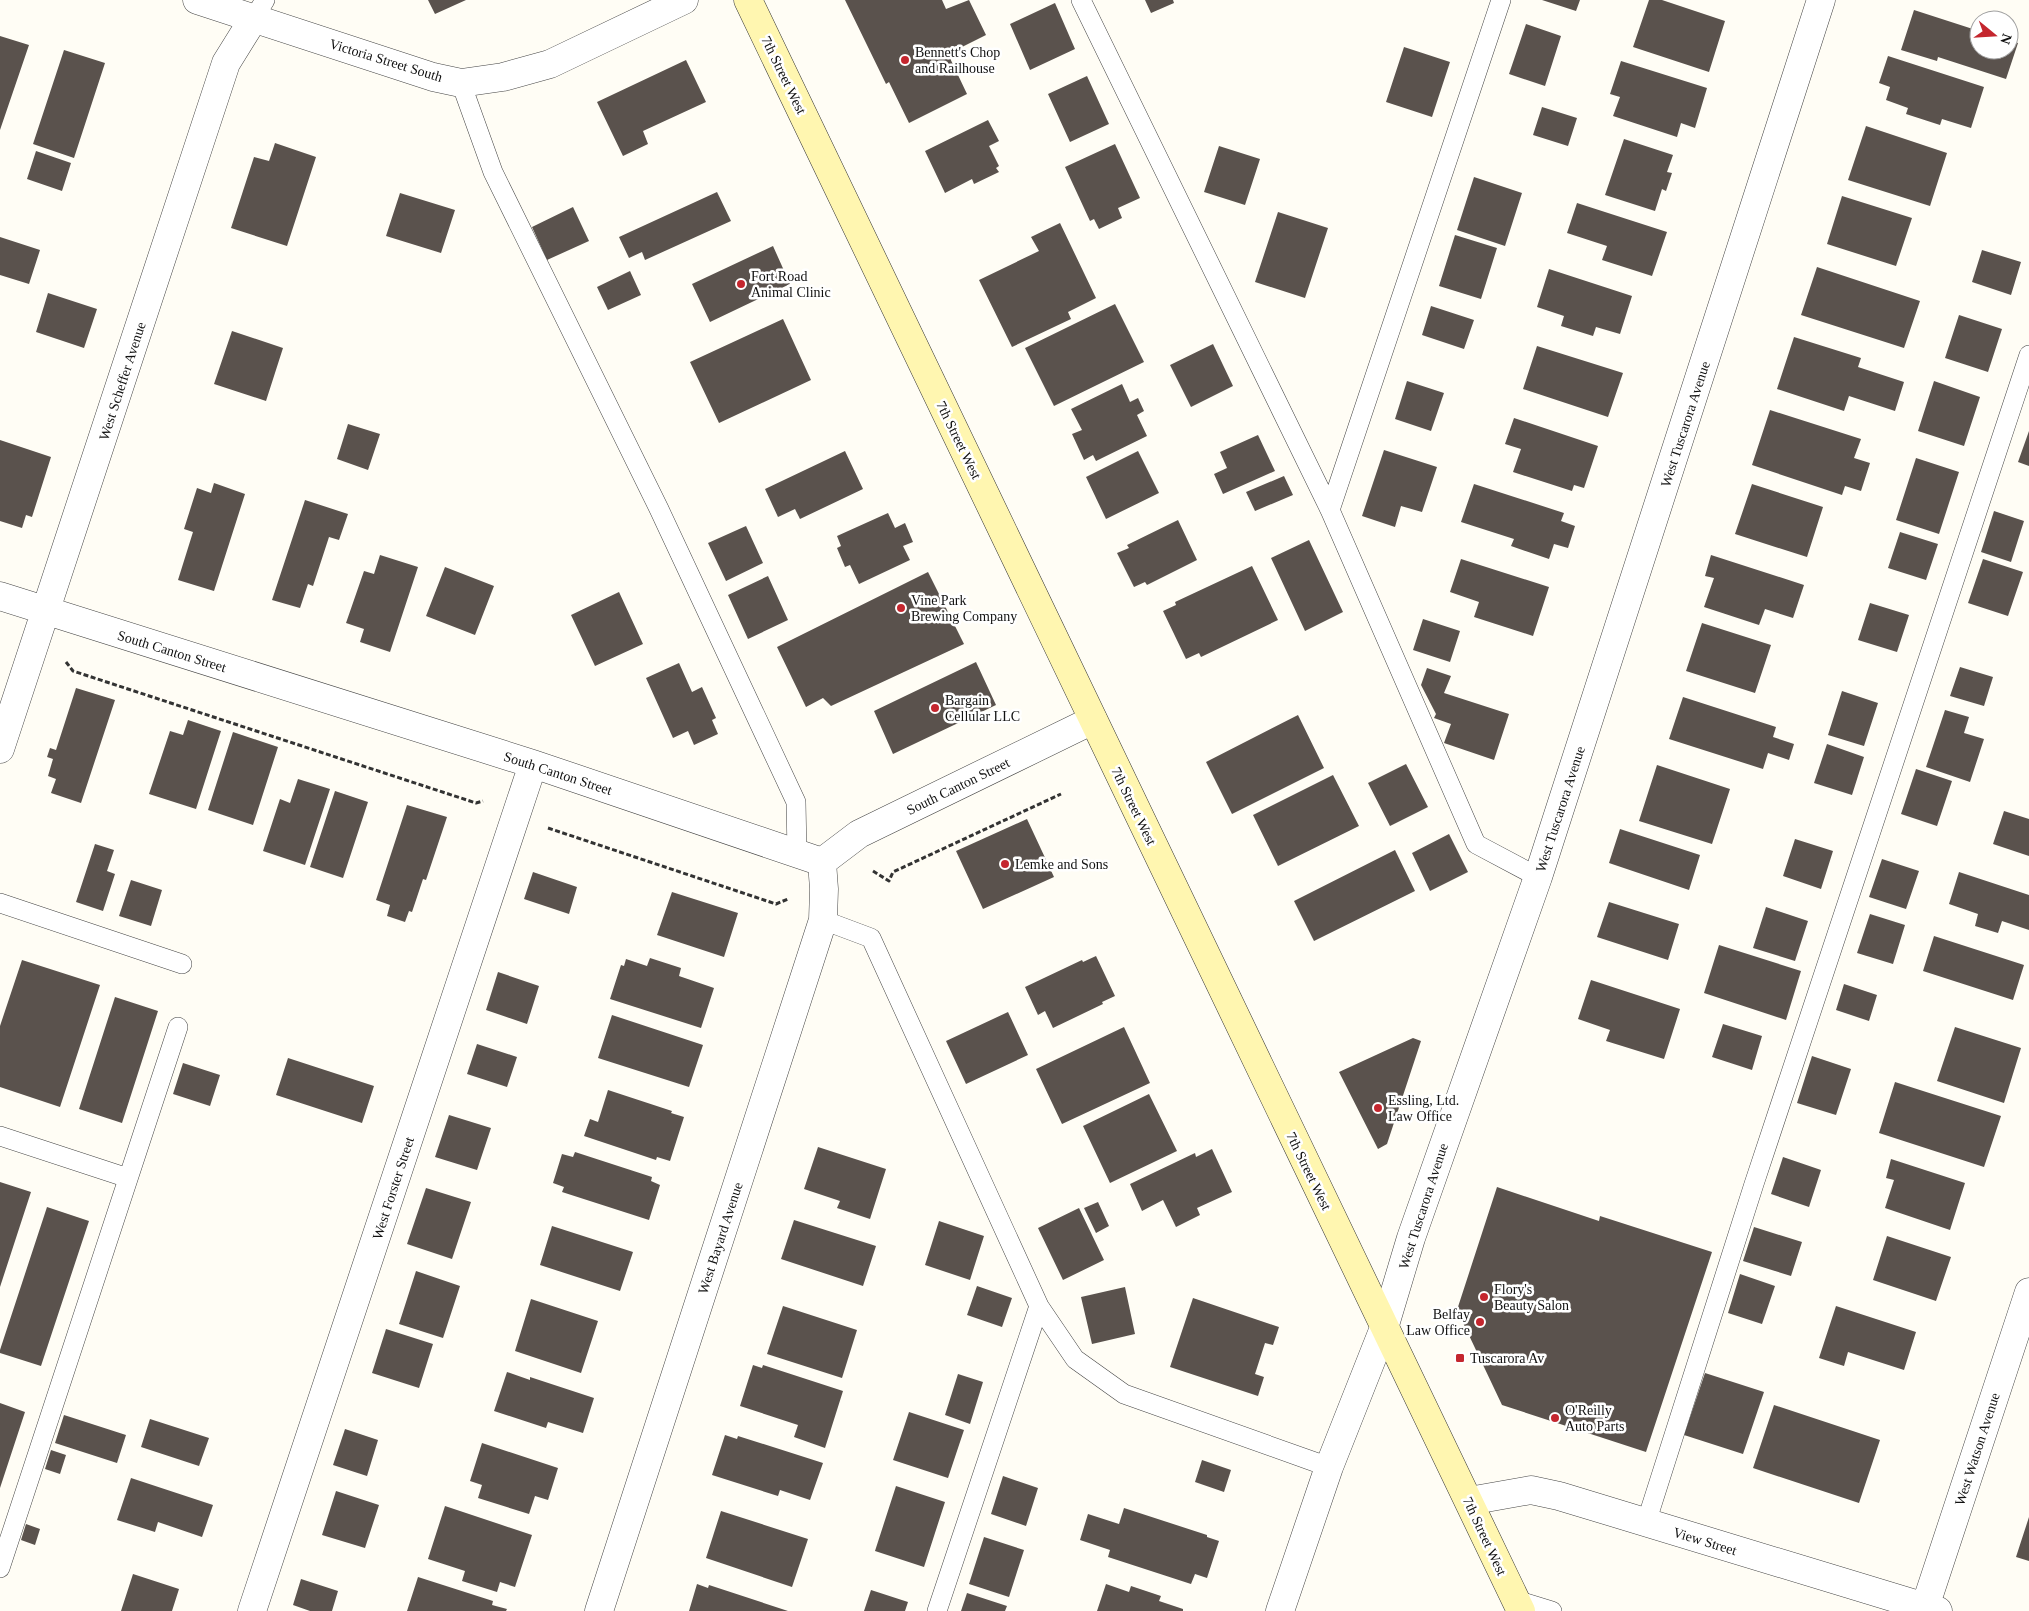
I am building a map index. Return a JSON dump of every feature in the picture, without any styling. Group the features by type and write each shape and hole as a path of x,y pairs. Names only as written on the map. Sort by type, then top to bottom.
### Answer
{"main road":[{"name":"7th Street West","path":"748,0 1518,1605"}],"street":[{"name":"Victoria Street South","path":"197,0 260,9 433,77 461,83 503,77 550,64 684,0"},
{"name":"West Tuscarora Avenue","path":"1280,1611 1329,1467 1384,1328 1411,1238 1538,877 1822,0"},
{"name":"West Scheffer Avenue","path":"0,749 226,63 260,9"},
{"name":"South Canton Street","path":"0,596 533,764 809,858 1093,720"},
{"name":"West Forster Street","path":"252,1611 533,764"},
{"name":"West Bayard Avenue","path":"599,1611 823,920 824,889 809,858"},
{"name":"West Watson Avenue","path":"1929,1610 2029,1292"},
{"name":"View Street","path":"1469,1501 1530,1490 1559,1496 1929,1610"}],"lane":[{"path":"1081,0 1330,510 1476,844 1538,877"},
{"path":"1330,510 1501,0"},
{"path":"461,83 493,172 659,509 796,802 809,858"},
{"path":"1646,1523 1754,1184 2029,355"},
{"path":"0,903 182,964"},
{"path":"823,920 870,938 1039,1306 1075,1359 1124,1394 1329,1467"},
{"path":"0,1568 178,1027"},
{"path":"0,1136 128,1178"},
{"path":"937,1611 1039,1306"},
{"path":"1518,1605 1552,1611"}],"path":[{"path":"64,660 73,670 476,803 484,801"},
{"path":"873,871 889,881 893,872 1061,794"},
{"path":"545,827 776,904 789,899"}],"building":[{"path":"428,0 466,0 435,14"},
{"name":"Bennett's Chop and Railhouse","path":"845,0 942,0 946,9 969,0 986,35 948,54 967,94 909,123 889,82 886,84"},
{"path":"1145,0 1173,0 1174,3 1151,13"},
{"path":"1542,0 1580,0 1576,11"},
{"path":"1649,0 1662,0 1725,21 1709,72 1633,47"},
{"path":"1055,3 1075,49 1030,70 1010,24"},
{"path":"1914,10 1969,28 1969,60 2012,60 2006,79 1938,57 1937,61 1901,50"},
{"path":"1526,24 1561,36 1545,86 1509,74"},
{"path":"0,36 29,45 0,130"},
{"path":"1404,47 1450,62 1432,117 1386,102"},
{"path":"64,50 105,63 74,158 33,144"},
{"path":"1888,56 1984,87 1971,128 1942,119 1940,125 1906,114 1908,108 1886,100 1890,87 1879,83"},
{"path":"686,60 706,102 643,131 648,144 623,156 597,102"},
{"path":"1621,61 1707,88 1695,128 1681,123 1677,137 1613,116 1620,97 1610,94"},
{"path":"1087,76 1109,124 1070,142 1048,94"},
{"path":"1542,107 1577,118 1568,146 1533,135"},
{"path":"988,120 999,141 989,146 999,166 996,168 999,172 974,184 972,179 945,193 925,151"},
{"path":"1866,126 1947,153 1930,206 1848,180"},
{"path":"1624,139 1673,155 1667,172 1672,173 1666,191 1662,189 1655,211 1605,195"},
{"path":"275,143 316,157 287,246 231,228 254,157 269,161"},
{"path":"1115,144 1140,198 1118,208 1122,218 1099,229 1094,219 1090,221 1065,167"},
{"path":"1219,146 1260,159 1245,205 1204,192"},
{"path":"36,151 71,163 62,191 27,179"},
{"path":"1474,177 1522,193 1505,246 1457,230"},
{"path":"717,192 731,221 645,260 642,252 629,258 619,237"},
{"path":"400,193 455,210 441,253 386,236"},
{"path":"1842,196 1912,218 1896,266 1827,244"},
{"path":"1577,203 1667,232 1652,276 1602,260 1607,246 1567,233"},
{"path":"573,207 589,241 547,260 532,227"},
{"path":"1278,212 1328,228 1305,298 1255,282"},
{"path":"1060,223 1096,298 1068,312 1071,319 1012,347 979,280 1039,251 1031,237"},
{"path":"1455,235 1497,248 1481,299 1439,286"},
{"path":"0,237 40,250 29,284 0,275"},
{"name":"Fort Road Animal Clinic","path":"773,246 790,284 710,322 692,284"},
{"path":"1982,250 2021,262 2011,295 1972,282"},
{"path":"1817,267 1920,301 1904,348 1801,315"},
{"path":"1549,269 1632,296 1620,334 1596,327 1593,336 1561,326 1564,316 1537,307"},
{"path":"630,271 641,295 608,310 597,287"},
{"path":"48,293 97,309 84,348 36,332"},
{"path":"1115,304 1144,362 1054,406 1025,348"},
{"path":"1431,306 1474,320 1464,349 1422,335"},
{"path":"1959,315 2002,329 1988,372 1945,358"},
{"path":"783,319 811,380 719,423 690,362"},
{"path":"232,331 283,348 266,401 214,384"},
{"path":"1794,337 1861,358 1858,367 1904,382 1895,411 1849,396 1844,411 1777,389"},
{"path":"1213,344 1233,386 1191,407 1170,365"},
{"path":"1537,346 1623,373 1608,417 1523,389"},
{"path":"1407,381 1444,393 1431,431 1395,419"},
{"path":"1934,381 1980,397 1964,446 1918,431"},
{"path":"1122,384 1130,402 1138,398 1144,411 1137,415 1147,436 1096,461 1093,455 1084,460 1072,434 1082,430 1071,409"},
{"path":"1770,410 1861,439 1854,458 1870,463 1861,491 1845,486 1842,495 1752,465"},
{"path":"1514,418 1598,446 1584,488 1574,485 1572,491 1513,472 1521,449 1505,444"},
{"path":"348,424 380,434 368,470 337,459"},
{"path":"2029,431 2029,466 2018,462"},
{"path":"1258,435 1275,471 1223,494 1214,474 1227,468 1220,452"},
{"path":"0,440 51,457 32,517 26,515 22,528 0,521"},
{"path":"1384,450 1437,467 1422,512 1401,506 1395,527 1362,516"},
{"path":"845,451 863,489 800,519 795,509 778,517 765,489"},
{"path":"1138,451 1159,493 1106,519 1086,477"},
{"path":"1916,458 1959,472 1939,534 1896,520"},
{"path":"1284,476 1293,495 1255,511 1246,492"},
{"path":"214,483 245,494 214,591 178,580 193,532 184,529 197,488 211,493"},
{"path":"1474,484 1564,513 1561,521 1575,526 1568,548 1554,544 1549,559 1511,546 1514,539 1461,522"},
{"path":"1752,484 1823,507 1807,557 1735,534"},
{"path":"305,500 348,514 339,540 329,537 313,586 308,584 300,608 272,600"},
{"path":"1994,511 2024,521 2011,562 1981,552"},
{"path":"888,513 895,528 905,523 913,542 903,546 910,560 859,584 850,565 845,567 837,548 841,546 837,536"},
{"path":"1178,520 1197,560 1147,585 1145,582 1134,587 1117,553 1129,548 1127,545"},
{"path":"746,526 763,563 726,581 708,543"},
{"path":"1900,532 1938,544 1926,580 1888,568"},
{"path":"1309,540 1343,612 1305,631 1271,558"},
{"path":"380,555 418,567 390,652 360,642 364,629 346,623 364,571 374,574"},
{"path":"1711,555 1804,585 1793,618 1765,609 1759,625 1704,607 1714,578 1705,576"},
{"path":"1461,559 1549,587 1533,636 1474,617 1479,602 1450,592"},
{"path":"1983,559 2023,572 2008,616 1968,603"},
{"path":"1252,566 1278,620 1201,657 1199,653 1186,659 1163,611 1176,605 1175,602"},
{"path":"445,567 494,586 475,635 426,616"},
{"name":"Vine Park Brewing Company","path":"928,572 964,644 831,706 823,698 806,707 777,647"},
{"path":"768,576 788,620 748,639 728,595"},
{"path":"619,592 643,644 595,666 571,615"},
{"path":"1870,603 1909,615 1897,652 1858,640"},
{"path":"1423,619 1460,631 1450,662 1413,650"},
{"path":"1702,623 1771,645 1755,693 1686,671"},
{"name":"Bargain Cellular LLC","path":"976,662 996,705 893,754 874,711"},
{"path":"679,663 692,692 702,687 716,718 712,720 718,734 694,745 688,731 673,738 646,678"},
{"path":"1960,667 1993,677 1984,706 1950,696"},
{"path":"1427,668 1451,676 1444,693 1509,714 1494,760 1444,743 1451,724 1434,718 1436,714 1421,685"},
{"path":"76,688 115,700 81,803 51,793 56,779 48,776 53,759 47,757 50,748 56,750"},
{"path":"1842,691 1878,703 1864,746 1828,735"},
{"path":"1683,697 1776,727 1773,737 1794,744 1789,760 1768,753 1763,769 1669,739"},
{"path":"1945,710 1969,717 1964,733 1984,739 1970,782 1926,767"},
{"path":"1298,715 1324,768 1232,814 1206,762"},
{"path":"188,720 221,731 196,809 149,794 170,731 183,735"},
{"path":"233,732 278,747 253,825 208,810"},
{"path":"1827,744 1864,757 1852,795 1814,783"},
{"path":"1406,764 1428,807 1390,826 1368,783"},
{"path":"1657,765 1730,789 1712,844 1639,821"},
{"path":"1916,769 1952,781 1937,826 1901,814"},
{"path":"1333,775 1359,826 1278,866 1253,815"},
{"path":"298,779 330,789 305,865 263,851 280,799 290,803"},
{"path":"335,791 368,802 343,878 310,867"},
{"path":"407,805 447,817 426,880 423,879 412,912 409,911 405,922 387,916 390,905 376,900"},
{"path":"2004,811 2029,819 2029,856 1993,844"},
{"name":"Lemke and Sons","path":"1027,819 1054,877 983,909 956,851"},
{"path":"1620,829 1700,855 1689,890 1609,863"},
{"path":"1449,834 1468,872 1430,891 1412,853"},
{"path":"1795,839 1833,851 1821,889 1783,876"},
{"path":"95,844 114,850 107,871 115,874 103,911 76,902"},
{"path":"1395,850 1415,891 1314,941 1294,901"},
{"path":"1882,859 1919,871 1906,909 1869,897"},
{"path":"533,872 577,887 569,914 524,899"},
{"path":"1959,872 2029,895 2029,930 2002,921 1998,933 1975,926 1978,914 1949,904"},
{"path":"131,880 162,890 151,926 119,916"},
{"path":"672,892 738,913 724,957 657,935"},
{"path":"1609,902 1679,924 1668,960 1597,937"},
{"path":"1766,907 1808,921 1795,961 1753,948"},
{"path":"1870,914 1905,925 1893,964 1857,953"},
{"path":"1934,936 2024,965 2013,1000 1923,971"},
{"path":"1719,945 1801,971 1786,1020 1704,993"},
{"path":"1096,956 1115,996 1102,1002 1103,1004 1053,1028 1045,1011 1038,1015 1025,987 1082,960 1083,962"},
{"path":"650,958 681,968 679,976 714,988 701,1028 610,999 621,965 624,966 626,959 647,966"},
{"path":"22,960 100,985 60,1107 0,1087 0,1026"},
{"path":"498,972 539,986 527,1024 486,1010"},
{"path":"1591,980 1680,1009 1664,1059 1606,1041 1610,1030 1578,1019"},
{"path":"1844,984 1877,995 1869,1021 1836,1010"},
{"path":"115,997 158,1011 122,1123 79,1109"},
{"path":"1008,1012 1028,1055 966,1084 946,1041"},
{"path":"612,1015 703,1045 689,1087 598,1058"},
{"path":"1723,1024 1762,1036 1752,1070 1712,1057"},
{"path":"1124,1027 1150,1083 1062,1124 1036,1069"},
{"path":"1955,1027 2021,1048 2004,1103 1937,1081"},
{"name":"Essling, Ltd. Law Office","path":"1413,1038 1421,1041 1387,1144 1378,1149 1339,1072"},
{"path":"477,1044 517,1057 507,1087 467,1074"},
{"path":"1812,1056 1851,1069 1836,1115 1797,1103"},
{"path":"288,1058 374,1086 362,1123 276,1095"},
{"path":"183,1063 220,1075 210,1106 173,1094"},
{"path":"1895,1082 2001,1116 1984,1167 1879,1133"},
{"path":"608,1090 672,1111 671,1113 684,1117 670,1161 657,1157 656,1160 584,1136 590,1119 598,1122"},
{"path":"1149,1094 1177,1151 1110,1183 1083,1126"},
{"path":"449,1115 491,1128 477,1170 435,1157"},
{"path":"818,1147 886,1169 870,1219 837,1208 840,1201 804,1189"},
{"path":"1212,1149 1232,1192 1197,1208 1200,1215 1176,1227 1163,1200 1142,1211 1130,1184 1195,1153 1196,1157"},
{"path":"575,1152 652,1177 651,1181 660,1185 649,1220 562,1192 564,1187 553,1183 562,1154 573,1157"},
{"path":"1783,1157 1821,1170 1809,1207 1771,1194"},
{"path":"1891,1159 1965,1183 1950,1230 1885,1208 1894,1180 1886,1178"},
{"path":"0,1182 31,1192 0,1287"},
{"path":"1497,1187 1599,1221 1600,1216 1712,1252 1646,1452 1502,1405 1457,1310"},
{"path":"426,1188 471,1202 452,1259 407,1244"},
{"path":"1098,1202 1109,1226 1096,1233 1084,1208"},
{"path":"47,1207 89,1221 41,1366 0,1353 0,1350"},
{"path":"1079,1208 1104,1260 1063,1280 1038,1228"},
{"path":"794,1220 876,1246 863,1286 781,1259"},
{"path":"939,1221 984,1236 970,1280 925,1265"},
{"path":"552,1226 633,1252 620,1291 540,1265"},
{"path":"1754,1227 1802,1242 1791,1276 1743,1261"},
{"path":"1887,1236 1951,1257 1936,1301 1873,1280"},
{"path":"416,1271 460,1286 443,1338 399,1324"},
{"path":"1740,1274 1775,1286 1762,1324 1728,1313"},
{"path":"977,1286 1012,1298 1002,1327 967,1315"},
{"path":"1125,1287 1135,1334 1092,1344 1081,1297"},
{"path":"1193,1298 1279,1327 1273,1345 1265,1343 1255,1374 1264,1377 1258,1396 1170,1367"},
{"path":"531,1299 598,1321 581,1373 515,1351"},
{"path":"783,1306 857,1330 842,1378 767,1354"},
{"path":"1836,1306 1916,1332 1904,1370 1848,1352 1844,1366 1819,1358"},
{"path":"386,1329 433,1344 419,1388 372,1373"},
{"path":"753,1365 762,1368 763,1365 843,1391 825,1448 794,1437 798,1425 740,1406"},
{"path":"507,1372 530,1380 530,1377 594,1398 583,1433 548,1422 546,1428 494,1411"},
{"path":"1705,1373 1764,1392 1743,1454 1684,1435"},
{"path":"958,1374 983,1382 970,1424 945,1415"},
{"path":"0,1403 25,1412 0,1488"},
{"path":"1774,1405 1880,1440 1859,1503 1753,1468"},
{"path":"909,1412 964,1430 948,1478 893,1460"},
{"path":"64,1415 126,1435 117,1463 55,1443"},
{"path":"150,1419 209,1438 199,1466 141,1447"},
{"path":"345,1429 378,1440 367,1476 333,1465"},
{"path":"725,1435 737,1439 738,1436 823,1463 810,1500 780,1490 778,1496 712,1475"},
{"path":"482,1443 558,1468 548,1500 535,1496 529,1514 478,1498 482,1485 470,1481"},
{"path":"51,1450 66,1455 60,1474 45,1469"},
{"path":"1202,1460 1231,1470 1224,1492 1195,1482"},
{"path":"1003,1476 1038,1488 1026,1526 991,1514"},
{"path":"131,1478 213,1505 202,1537 158,1522 155,1532 117,1520"},
{"path":"896,1486 945,1502 924,1567 875,1551"},
{"path":"336,1491 379,1505 365,1548 322,1535"},
{"path":"445,1506 532,1535 515,1587 500,1582 497,1592 462,1581 465,1571 428,1559"},
{"path":"1124,1508 1207,1535 1207,1537 1219,1541 1207,1578 1195,1574 1191,1584 1108,1557 1110,1550 1080,1540 1088,1514 1119,1524"},
{"path":"721,1511 808,1539 792,1587 706,1558"},
{"path":"2029,1517 2029,1561 2016,1557"},
{"path":"26,1524 40,1529 35,1545 21,1540"},
{"path":"984,1537 1024,1550 1009,1597 969,1584"},
{"path":"133,1574 179,1589 172,1611 121,1611"},
{"path":"418,1577 493,1601 492,1605 507,1609 506,1611 407,1611"},
{"path":"301,1579 338,1591 332,1611 310,1611 293,1605"},
{"path":"697,1584 708,1588 709,1585 788,1611 689,1611"},
{"path":"1106,1584 1129,1592 1131,1586 1161,1596 1159,1601 1183,1609 1183,1611 1097,1611"},
{"path":"871,1590 908,1602 905,1611 864,1611"},
{"path":"967,1593 1007,1606 1005,1611 961,1611"}],"place":[{"name":"Bennett's Chop and Railhouse","path":"905,60"},
{"name":"Fort Road Animal Clinic","path":"741,284"},
{"name":"Vine Park Brewing Company","path":"901,608"},
{"name":"Bargain Cellular LLC","path":"935,708"},
{"name":"Lemke and Sons","path":"1005,864"},
{"name":"Essling, Ltd. Law Office","path":"1378,1108"},
{"name":"Flory's Beauty Salon","path":"1484,1297"},
{"name":"Belfay Law Office","path":"1480,1322"},
{"name":"Tuscarora Av","path":"1460,1358"},
{"name":"O'Reilly Auto Parts","path":"1555,1418"}]}
